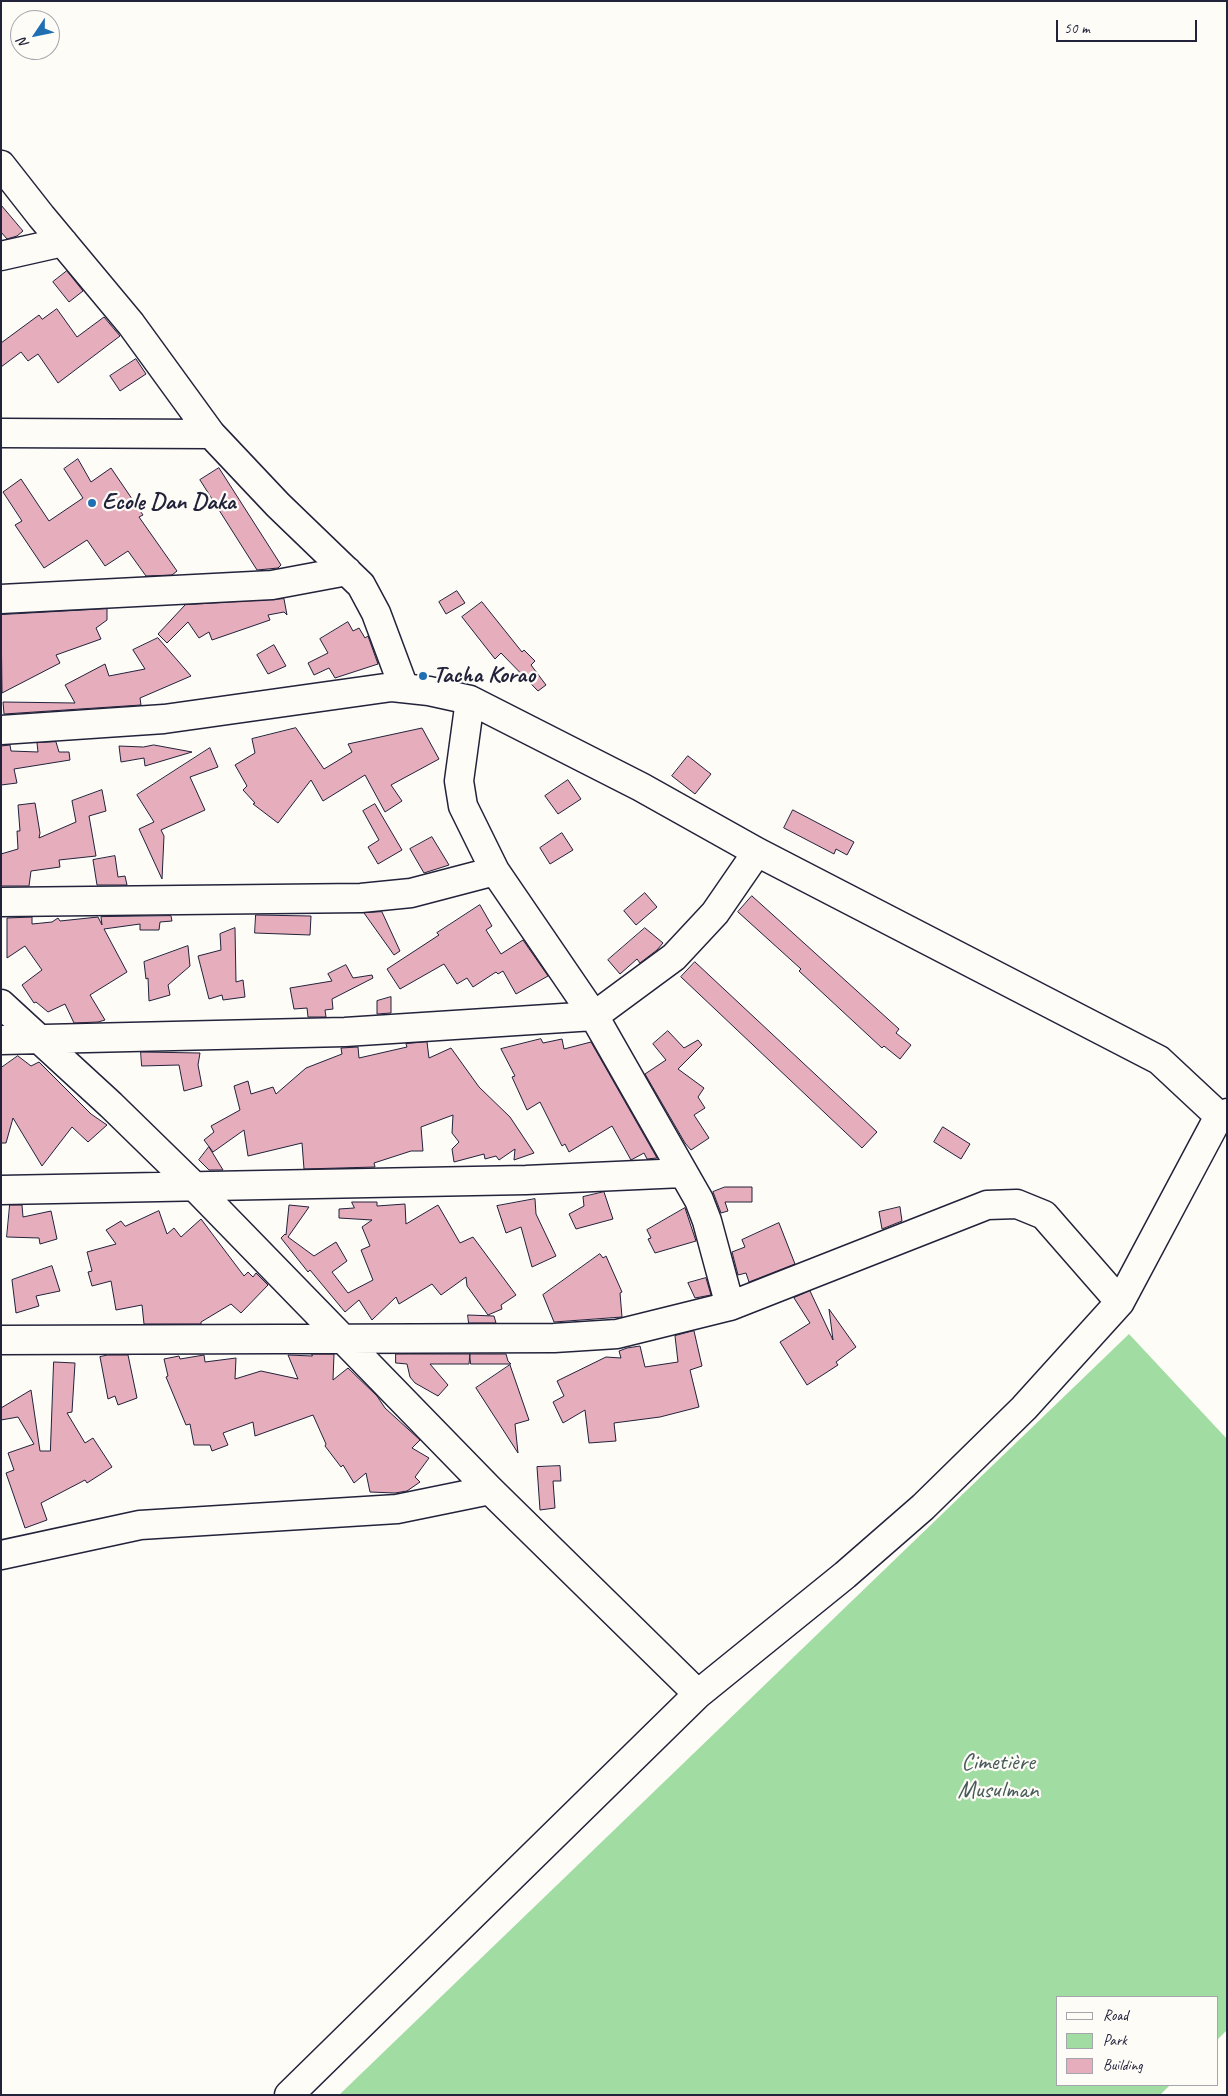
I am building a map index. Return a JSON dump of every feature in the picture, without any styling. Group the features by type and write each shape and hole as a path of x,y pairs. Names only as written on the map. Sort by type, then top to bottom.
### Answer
{"street":[{"path":"1,165 131,324 211,434 278,505 361,585 370,600 404,688"},
{"path":"1,256 63,242"},
{"path":"1,433 211,434"},
{"path":"1,599 272,585 347,571"},
{"path":"1,730 164,719 367,690 404,688 470,700 641,787 757,852 1159,1060 1223,1115 1120,1302 1024,1408 923,1507 844,1576 698,1694 289,2095"},
{"path":"470,700 459,780 463,806 495,871 594,1016 699,1200 707,1221 730,1306"},
{"path":"1,1040 345,1032 594,1016 674,957 715,913 757,852"},
{"path":"1,902 361,898 411,893 495,871"},
{"path":"1,1004 111,1105 194,1186 490,1490 698,1694"},
{"path":"1,1190 526,1180 684,1173"},
{"path":"1,1340 554,1338 617,1334 730,1306 987,1205 1017,1204 1044,1215 1120,1302"},
{"path":"1,1555 140,1526 397,1509 490,1490"}],"green space":[{"name":"Cimetière Musulman","path":"1129,1334 1227,1439 1227,2030 1218,2039 1218,1996 1056,1996 1056,2086 1169,2086 1160,2095 339,2095"}],"building":[{"path":"1,205 23,231 17,236 7,239 1,232"},
{"path":"67,271 83,291 69,302 53,282"},
{"path":"57,309 77,337 104,317 120,336 58,383 38,354 28,361 21,352 1,367 1,343 39,315 42,319"},
{"path":"136,359 146,374 120,391 110,376"},
{"path":"78,459 91,482 111,468 143,515 139,517 177,571 172,575 146,576 128,551 105,566 87,540 44,568 15,525 22,521 3,492 21,479 49,521 83,498 64,469"},
{"path":"219,468 281,565 278,568 257,570 200,480"},
{"path":"457,591 465,603 446,614 439,602"},
{"path":"284,599 287,615 284,612 268,615 270,620 212,640 209,632 199,638 188,622 167,643 158,634 185,605"},
{"path":"482,602 522,652 524,650 535,661 531,665 546,685 538,691 501,653 495,659 462,617"},
{"path":"107,609 107,620 96,628 101,639 56,655 60,663 2,693 1,615"},
{"path":"348,622 353,631 359,628 365,638 368,636 378,664 335,678 329,668 314,675 308,663 328,653 320,639"},
{"path":"158,638 191,676 140,698 141,705 4,714 3,702 75,703 65,685 105,664 109,676 145,669 133,650"},
{"path":"274,645 286,666 268,674 257,655"},
{"path":"296,728 324,769 352,752 348,744 422,728 439,759 391,785 402,801 385,812 365,775 323,801 311,780 278,823 253,804 255,803 243,790 247,786 235,765 255,753 252,739"},
{"path":"56,742 59,752 69,752 70,760 14,769 17,783 1,785 1,746 10,745 11,751 38,752 37,743"},
{"path":"154,745 192,752 145,766 144,758 121,762 119,746 143,747"},
{"path":"210,748 218,767 190,777 205,810 161,830 164,836 162,879 139,829 154,822 137,795"},
{"path":"688,756 711,774 695,794 672,776"},
{"path":"568,780 581,799 558,814 545,796"},
{"path":"102,790 106,811 89,816 96,856 59,860 60,867 31,871 29,886 1,886 1,854 18,849 17,831 20,831 18,805 35,803 40,833 39,838 76,822 72,801"},
{"path":"375,804 402,850 378,864 368,847 379,840 363,811"},
{"path":"793,810 854,842 847,855 836,849 834,854 784,828"},
{"path":"562,833 573,850 550,864 540,848"},
{"path":"432,837 449,865 424,873 410,849"},
{"path":"115,856 118,877 125,876 127,885 97,885 93,860"},
{"path":"645,893 657,907 636,925 624,911"},
{"path":"752,896 899,1029 896,1033 911,1045 900,1059 884,1046 882,1048 799,971 801,969 738,912"},
{"path":"480,905 492,926 486,930 501,954 523,940 548,976 516,994 503,971 498,974 496,972 473,987 467,978 457,984 444,964 400,989 387,969"},
{"path":"382,912 400,951 394,955 364,913"},
{"path":"256,915 311,916 310,935 255,933"},
{"path":"171,916 172,921 160,922 159,930 140,930 140,924 104,929 127,972 90,995 105,1020 98,1022 74,1023 65,1004 48,1012 36,1002 34,1003 22,985 42,970 25,946 7,958 7,918 32,917 32,924 52,922 58,918 60,921 98,917 102,925 101,917"},
{"path":"235,928 236,982 243,980 245,997 223,1000 222,995 209,999 198,956 221,950 220,934"},
{"path":"645,928 663,943 640,963 637,959 620,974 608,960"},
{"path":"188,946 190,966 168,985 170,995 149,1001 148,978 146,979 144,962"},
{"path":"695,962 877,1132 862,1148 681,977"},
{"path":"346,965 353,978 372,975 373,978 332,999 333,1009 325,1010 326,1017 308,1017 307,1008 294,1009 290,988 332,981 328,974"},
{"path":"391,997 391,1013 377,1014 377,1001"},
{"path":"668,1031 684,1048 698,1040 702,1045 678,1069 704,1088 698,1097 705,1108 694,1115 709,1138 691,1150 685,1143 645,1074 666,1060 653,1044"},
{"path":"541,1039 543,1043 562,1039 564,1049 591,1042 657,1158 647,1159 644,1153 631,1160 612,1126 569,1152 565,1144 562,1146 540,1102 527,1110 512,1077 515,1076 501,1049"},
{"path":"427,1042 429,1058 451,1048 479,1087 510,1117 534,1153 514,1160 515,1149 499,1160 496,1156 485,1159 484,1154 454,1162 452,1149 459,1142 452,1133 453,1115 421,1127 423,1151 411,1151 374,1163 375,1167 304,1169 302,1143 248,1156 244,1130 213,1152 204,1140 214,1132 211,1126 240,1110 234,1086 248,1081 251,1094 273,1087 276,1094 306,1068 342,1054 341,1048 358,1047 359,1058 407,1047 406,1044"},
{"path":"141,1052 200,1053 198,1065 202,1086 184,1091 179,1065 142,1066"},
{"path":"18,1056 31,1066 39,1062 91,1114 107,1125 88,1142 72,1127 42,1166 13,1118 6,1143 1,1143 1,1068"},
{"path":"943,1127 970,1144 961,1159 934,1142"},
{"path":"209,1147 223,1170 209,1170 199,1160"},
{"path":"725,1187 752,1187 752,1202 725,1202 728,1211 721,1213 713,1192"},
{"path":"604,1192 613,1219 576,1229 569,1214 584,1206 583,1197"},
{"path":"535,1199 536,1214 556,1256 532,1267 521,1227 506,1233 497,1206"},
{"path":"352,1202 377,1202 377,1206 405,1204 406,1224 438,1205 460,1243 473,1237 516,1295 501,1305 502,1309 488,1315 467,1286 466,1277 441,1295 432,1284 399,1304 396,1297 372,1320 359,1300 345,1312 310,1270 308,1272 281,1238 286,1235 289,1205 309,1207 288,1237 314,1256 336,1242 347,1261 332,1272 348,1293 373,1280 361,1250 370,1246 362,1227 372,1220 339,1218 339,1209 354,1208"},
{"path":"10,1205 22,1205 23,1217 51,1211 57,1239 40,1244 39,1238 7,1237"},
{"path":"900,1207 902,1221 882,1229 879,1212"},
{"path":"685,1208 696,1241 655,1253 648,1239 651,1238 647,1230"},
{"path":"159,1211 167,1234 174,1228 181,1237 201,1219 244,1276 248,1272 253,1277 256,1273 268,1285 241,1313 231,1304 201,1322 201,1324 144,1324 142,1305 116,1310 111,1281 92,1286 88,1272 92,1271 87,1252 116,1244 106,1230 121,1221 125,1226"},
{"path":"779,1223 795,1264 749,1282 746,1273 738,1275 732,1252 745,1247 742,1240"},
{"path":"600,1254 603,1258 606,1256 622,1292 620,1293 622,1317 554,1322 543,1295"},
{"path":"52,1266 60,1291 36,1296 39,1306 16,1313 12,1280"},
{"path":"706,1278 711,1295 695,1298 688,1283"},
{"path":"810,1291 833,1340 829,1309 856,1347 836,1362 838,1365 807,1385 780,1342 810,1323 794,1298"},
{"path":"468,1315 494,1316 496,1323 469,1323"},
{"path":"694,1331 702,1366 690,1370 699,1407 660,1417 614,1423 616,1441 589,1443 585,1410 563,1423 553,1402 564,1396 557,1381 606,1357 621,1358 619,1351 627,1348 640,1346 645,1367 678,1362 675,1336"},
{"path":"312,1354 334,1354 333,1380 348,1368 377,1396 385,1408 420,1440 412,1448 429,1458 415,1477 420,1482 407,1491 395,1493 370,1492 366,1473 354,1483 343,1465 341,1467 325,1446 326,1444 313,1415 255,1436 253,1422 223,1433 228,1445 212,1451 210,1445 194,1445 190,1424 186,1425 166,1377 168,1376 164,1359 179,1356 180,1359 204,1355 205,1362 236,1358 235,1379 261,1371 298,1379 288,1355 312,1356"},
{"path":"396,1354 470,1354 469,1364 430,1364 448,1385 438,1396 415,1383 410,1377 407,1364 396,1363"},
{"path":"470,1354 506,1354 511,1364 471,1364"},
{"path":"128,1355 137,1398 118,1405 115,1396 108,1399 100,1357"},
{"path":"54,1362 75,1363 72,1412 67,1413 85,1443 93,1438 112,1467 87,1483 85,1480 41,1503 47,1520 25,1528 6,1473 14,1470 8,1453 34,1444 18,1417 1,1420 1,1408 31,1390 40,1451 50,1451"},
{"path":"510,1365 529,1420 515,1424 518,1453 476,1388"},
{"path":"560,1466 561,1481 553,1481 555,1508 540,1510 537,1467"}],"place":[{"name":"Ecole Dan Daka","path":"92,503"},
{"name":"Tacha Korao","path":"423,676"}]}
